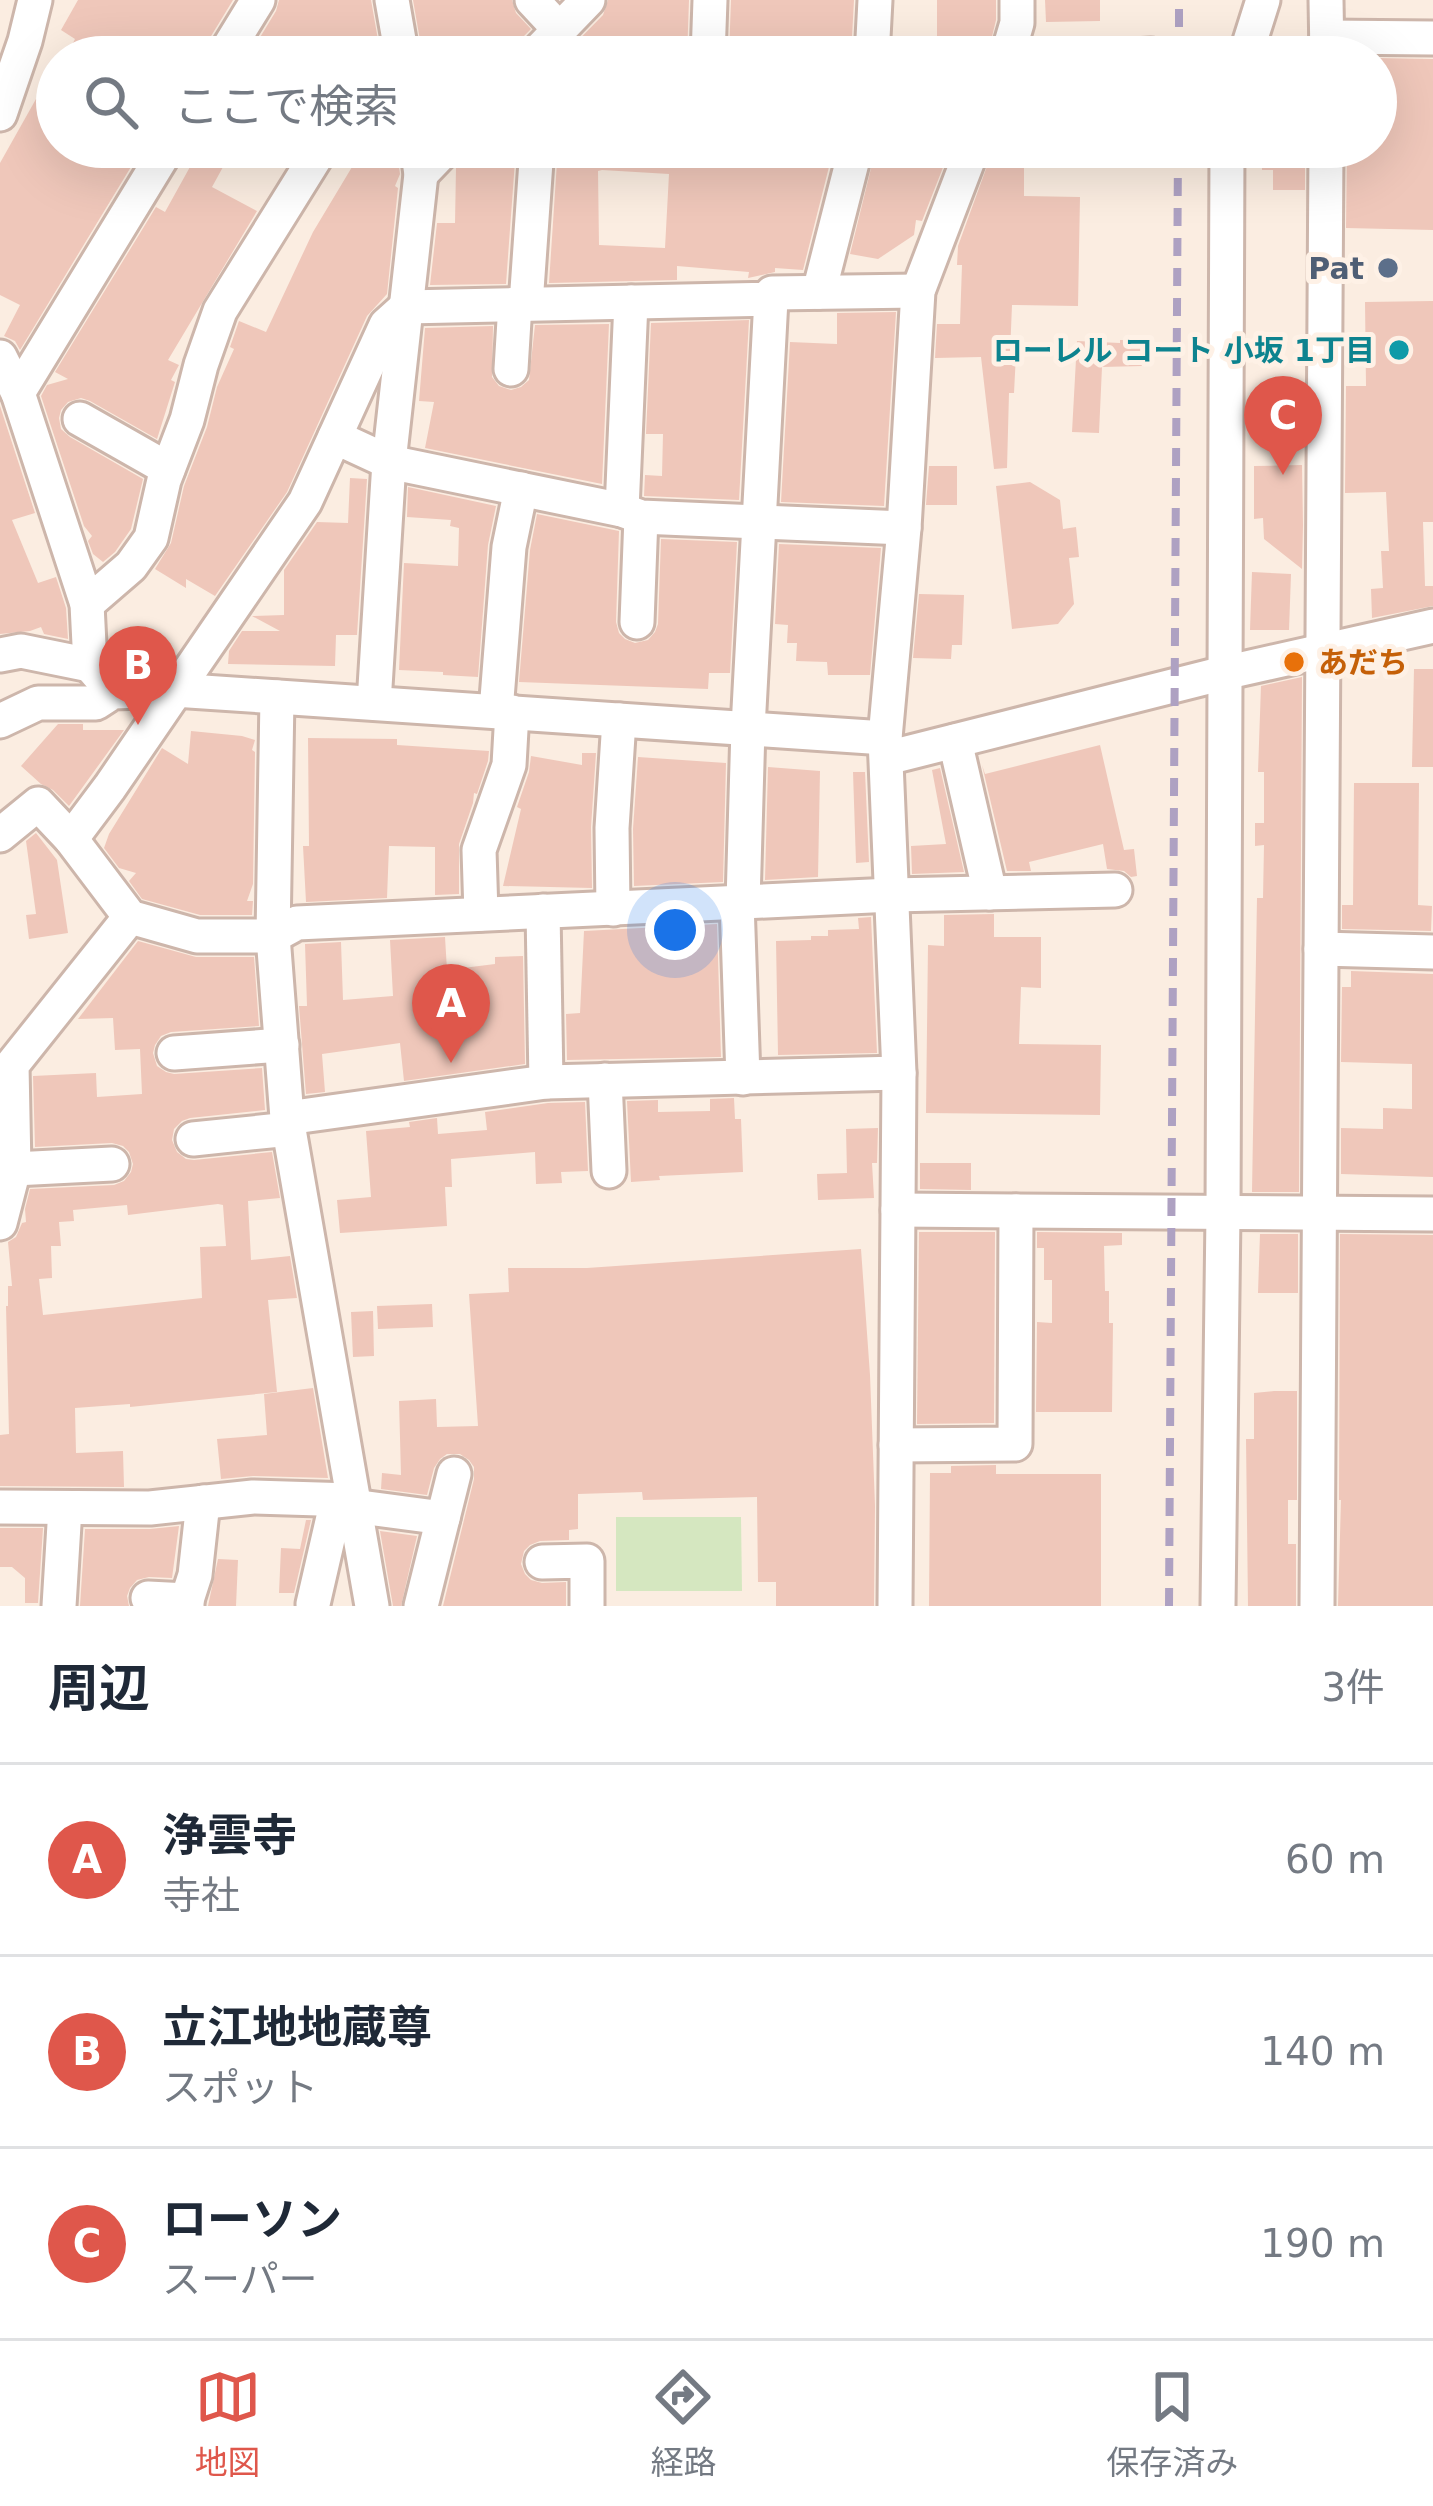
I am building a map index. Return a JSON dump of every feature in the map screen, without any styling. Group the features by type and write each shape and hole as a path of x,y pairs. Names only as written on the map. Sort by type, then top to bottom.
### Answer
{"street":[{"path":"0,114 35,0"},
{"path":"237,36 258,0"},
{"path":"532,0 539,36"},
{"path":"554,36 589,0"},
{"path":"709,36 710,0"},
{"path":"873,36 875,0"},
{"path":"1013,36 1016,0"},
{"path":"1252,36 1263,0"},
{"path":"1326,0 1327,36"},
{"path":"1397,41 1433,38"},
{"path":"18,392 155,168"},
{"path":"87,604 131,566 151,538 168,469 220,311 309,168"},
{"path":"374,703 389,462 418,168"},
{"path":"511,369 535,168"},
{"path":"820,292 851,168"},
{"path":"895,1606 899,1072 886,748 919,291 966,168"},
{"path":"1218,1606 1227,168"},
{"path":"1317,1606 1327,168"},
{"path":"743,1078 740,902 772,293 919,291"},
{"path":"70,839 305,502 386,325 406,308 771,299"},
{"path":"632,302 637,622"},
{"path":"0,357 18,392 87,604 90,665 113,692"},
{"path":"80,419 168,469"},
{"path":"334,437 389,462 632,514 904,527"},
{"path":"481,914 479,850 509,765 504,711 509,547 521,489"},
{"path":"0,721 38,703 96,703 113,692 174,690 748,728 886,748 955,741 1433,626"},
{"path":"0,655 21,651 90,665"},
{"path":"277,697 273,935 288,1123 347,1502 372,1606"},
{"path":"613,909 619,720"},
{"path":"955,741 990,893"},
{"path":"0,835 38,804 130,917 197,936 273,935 297,923 892,895 1115,890"},
{"path":"543,911 546,1082"},
{"path":"0,1223 14,1169 12,1065 130,917"},
{"path":"1321,949 1433,952"},
{"path":"174,1053 282,1046"},
{"path":"193,1139 546,1082 899,1072"},
{"path":"605,1080 609,1171"},
{"path":"14,1169 112,1164"},
{"path":"898,1210 1433,1214"},
{"path":"896,1445 1015,1444 1016,1211"},
{"path":"421,1606 454,1474"},
{"path":"0,1507 150,1508 254,1497 347,1502 443,1518"},
{"path":"148,1598 187,1603 203,1502"},
{"path":"309,1605 347,1502"},
{"path":"59,1606 64,1508"},
{"path":"542,1562 587,1561 587,1606"}],"green space":[{"path":"616,1517 741,1517 742,1591 616,1591"}],"building":[{"path":"78,0 233,0 211,36 70,36 61,30"},
{"path":"279,0 371,0 377,36 261,36"},
{"path":"413,0 512,0 516,13 531,29 524,36 419,36"},
{"path":"608,0 689,0 688,36 582,36 603,15"},
{"path":"731,0 854,0 852,36 730,36"},
{"path":"937,0 996,0 992,36 937,36"},
{"path":"1045,0 1100,0 1100,21 1046,22"},
{"path":"1397,58 1433,59 1433,230 1346,228 1347,168 1397,168"},
{"path":"36,99 36,168 130,168 20,350 4,336 20,305 0,295 0,163"},
{"path":"189,168 222,168 212,187 257,211 168,360 179,365 157,439 81,398 61,410 61,429 70,437 143,479 131,529 103,562 88,541 92,536 84,526 41,396 47,385 68,379 55,372 156,207 165,212"},
{"path":"351,168 399,168 387,294 367,316 287,492 215,596 186,579 186,588 155,569 171,543 184,486 234,349 230,347 239,321 266,332 313,232"},
{"path":"456,168 514,168 506,284 430,285 437,223 455,223"},
{"path":"557,168 829,168 803,270 775,268 775,272 748,278 749,272 677,266 677,280 549,283","holes":["598,171 669,174 665,248 599,245"]},
{"path":"871,168 943,168 922,221 916,220 914,235 878,259 850,254"},
{"path":"986,168 1024,168 1024,196 1080,197 1078,306 1012,305 1010,354 1016,354 1014,393 1009,393 1007,468 994,469 981,357 935,358 937,324 960,324 958,246"},
{"path":"1305,168 1305,190 1273,190 1273,170 1262,170"},
{"path":"1433,301 1433,522 1423,522 1425,586 1433,586 1433,606 1372,618 1371,589 1383,588 1381,551 1389,551 1386,492 1345,493 1346,386 1366,386 1365,302"},
{"path":"896,312 884,506 781,502 790,342 837,344 837,313"},
{"path":"749,320 739,500 644,496 645,475 662,476 663,434 646,434 651,323"},
{"path":"609,324 602,484 425,448 434,402 419,401 425,328 493,326 492,377 511,390 529,380 535,325"},
{"path":"1141,340 1142,366 1102,367 1099,433 1072,432 1077,341"},
{"path":"0,406 35,513 12,520 38,583 56,577 66,608 68,639 44,634 41,627 0,634"},
{"path":"1302,465 1302,569 1264,539 1263,518 1254,519 1254,466"},
{"path":"929,466 957,466 957,505 926,505"},
{"path":"350,478 367,479 357,635 336,635 335,666 228,664 229,651 242,631 280,631 252,616 284,615 284,570 317,522 348,523"},
{"path":"1030,482 1060,500 1063,529 1076,527 1079,557 1069,558 1074,604 1058,624 1012,629 996,486"},
{"path":"408,487 496,506 488,545 478,677 399,670 404,563 458,566 459,528 450,526 451,520 407,517"},
{"path":"537,514 619,531 616,622 619,633 635,643 648,640 658,624 661,539 737,542 730,673 709,673 708,689 519,682"},
{"path":"779,544 881,548 870,675 828,675 827,662 796,661 797,643 787,643 788,625 775,624"},
{"path":"1252,572 1291,574 1289,630 1250,630"},
{"path":"919,594 964,595 962,645 952,645 951,659 913,658"},
{"path":"1414,669 1433,669 1433,767 1412,767"},
{"path":"1302,677 1299,1192 1252,1192 1257,898 1263,898 1264,845 1255,846 1255,823 1264,823 1264,772 1258,772 1261,686"},
{"path":"58,724 83,724 83,730 124,730 69,806 21,766"},
{"path":"191,731 255,740 253,884 247,901 253,901 252,915 200,915 142,899 129,881 136,873 119,868 104,848 162,748 188,764"},
{"path":"308,738 397,739 397,745 489,751 459,844 459,894 435,895 435,847 389,846 387,898 306,902 303,846 309,846"},
{"path":"1100,745 1124,850 1134,849 1137,876 1107,869 1103,844 1029,862 1031,871 1007,871 982,765 985,774"},
{"path":"582,753 596,753 592,888 503,886 531,756 582,765"},
{"path":"638,757 726,763 723,882 634,886"},
{"path":"768,767 820,771 818,877 765,880"},
{"path":"940,768 964,872 912,874 911,846 946,844 932,770"},
{"path":"853,772 865,772 869,862 856,863"},
{"path":"1354,783 1419,783 1418,905 1432,906 1431,931 1342,929 1342,905 1353,905"},
{"path":"36,833 57,860 68,933 29,939 26,915 36,914 26,841"},
{"path":"994,914 994,937 1041,937 1041,988 1021,987 1019,1044 1101,1045 1100,1115 926,1113 928,945 944,946 944,915"},
{"path":"871,917 877,1053 778,1055 776,941 811,940 811,936 828,936 828,930 859,929 858,918"},
{"path":"717,924 721,1057 567,1060 566,1014 580,1013 584,931"},
{"path":"445,937 447,970 495,964 495,957 523,956 525,1064 404,1081 400,1043 322,1054 325,1092 306,1094 299,1006 307,1006 305,944 341,942 343,1000 393,996 390,940"},
{"path":"138,941 196,957 254,957 259,1026 171,1032 161,1036 153,1053 157,1066 174,1074 262,1068 265,1110 190,1118 174,1129 172,1140 177,1152 194,1160 272,1152 280,1198 248,1201 251,1260 290,1256 297,1298 268,1300 277,1392 75,1408 76,1453 123,1451 124,1487 0,1486 0,1435 9,1434 6,1306 8,1286 12,1286 8,1242 26,1222 30,1189 114,1185 124,1181 133,1164 123,1146 112,1143 35,1147 33,1076 96,1073 97,1097 142,1094 140,1049 115,1050 113,1018 78,1019","holes":["127,1205 128,1215 223,1205 226,1246 200,1247 202,1298 43,1315 39,1279 52,1278 51,1246 61,1246 59,1222 74,1221 73,1210"]},
{"path":"1351,971 1433,974 1433,1177 1341,1174 1341,1128 1383,1129 1383,1108 1412,1109 1412,1064 1341,1062 1342,987 1351,987"},
{"path":"734,1098 735,1119 741,1119 743,1172 631,1182 627,1101 658,1100 658,1112 710,1111 710,1099"},
{"path":"585,1102 588,1171 561,1172 562,1183 536,1184 535,1152 451,1159 452,1187 445,1187 447,1226 340,1233 337,1200 371,1197 366,1131 410,1127 409,1122 437,1118 438,1134 487,1130 485,1112"},
{"path":"878,1128 877,1163 872,1163 874,1198 818,1200 817,1174 847,1173 846,1129"},
{"path":"920,1163 971,1163 971,1190 920,1189"},
{"path":"919,1232 995,1232 994,1423 917,1424"},
{"path":"1037,1232 1122,1233 1122,1245 1104,1246 1105,1291 1109,1291 1109,1323 1113,1323 1112,1412 1036,1412 1037,1322 1052,1323 1052,1280 1044,1280 1044,1248 1037,1248"},
{"path":"1260,1234 1298,1234 1298,1293 1258,1293"},
{"path":"1340,1234 1433,1235 1433,1606 1338,1606"},
{"path":"861,1249 875,1506 874,1606 776,1606 776,1582 758,1582 757,1497 643,1500 642,1492 578,1494 578,1529 569,1530 569,1540 540,1541 524,1551 521,1564 531,1580 566,1582 566,1606 443,1606 474,1467 460,1454 447,1454 434,1468 427,1495 381,1489 382,1473 401,1475 399,1401 436,1399 437,1427 478,1426 469,1294 509,1292 508,1268 587,1268"},
{"path":"432,1304 433,1327 378,1329 377,1306"},
{"path":"373,1311 374,1356 353,1357 351,1312"},
{"path":"313,1388 328,1478 221,1479 217,1439 267,1435 264,1394"},
{"path":"1297,1391 1297,1500 1288,1500 1288,1544 1296,1544 1296,1606 1248,1606 1246,1439 1254,1439 1254,1393"},
{"path":"996,1465 996,1474 1101,1474 1101,1606 929,1606 930,1473 951,1473 951,1466"},
{"path":"306,1520 311,1520 294,1593 279,1593 281,1548 300,1549"},
{"path":"179,1526 172,1578 137,1580 127,1596 129,1606 80,1606 85,1529"},
{"path":"0,1528 43,1528 38,1603 25,1603 25,1578 12,1567 0,1567"},
{"path":"380,1531 417,1536 401,1606 393,1606"},
{"path":"218,1559 238,1560 236,1606 208,1606"}],"railway":[{"path":"1179,0 1179,36"},
{"path":"1169,1606 1178,168"}],"place":[{"name":"Pat","path":"1388,268"},
{"name":"ローレル コート 小坂 1丁目","path":"1399,350"},
{"name":"ローソン","path":"1283,475"},
{"name":"あだち","path":"1294,662"},
{"name":"立江地地蔵尊","path":"138,725"},
{"name":"浄雲寺","path":"451,1063"}]}
